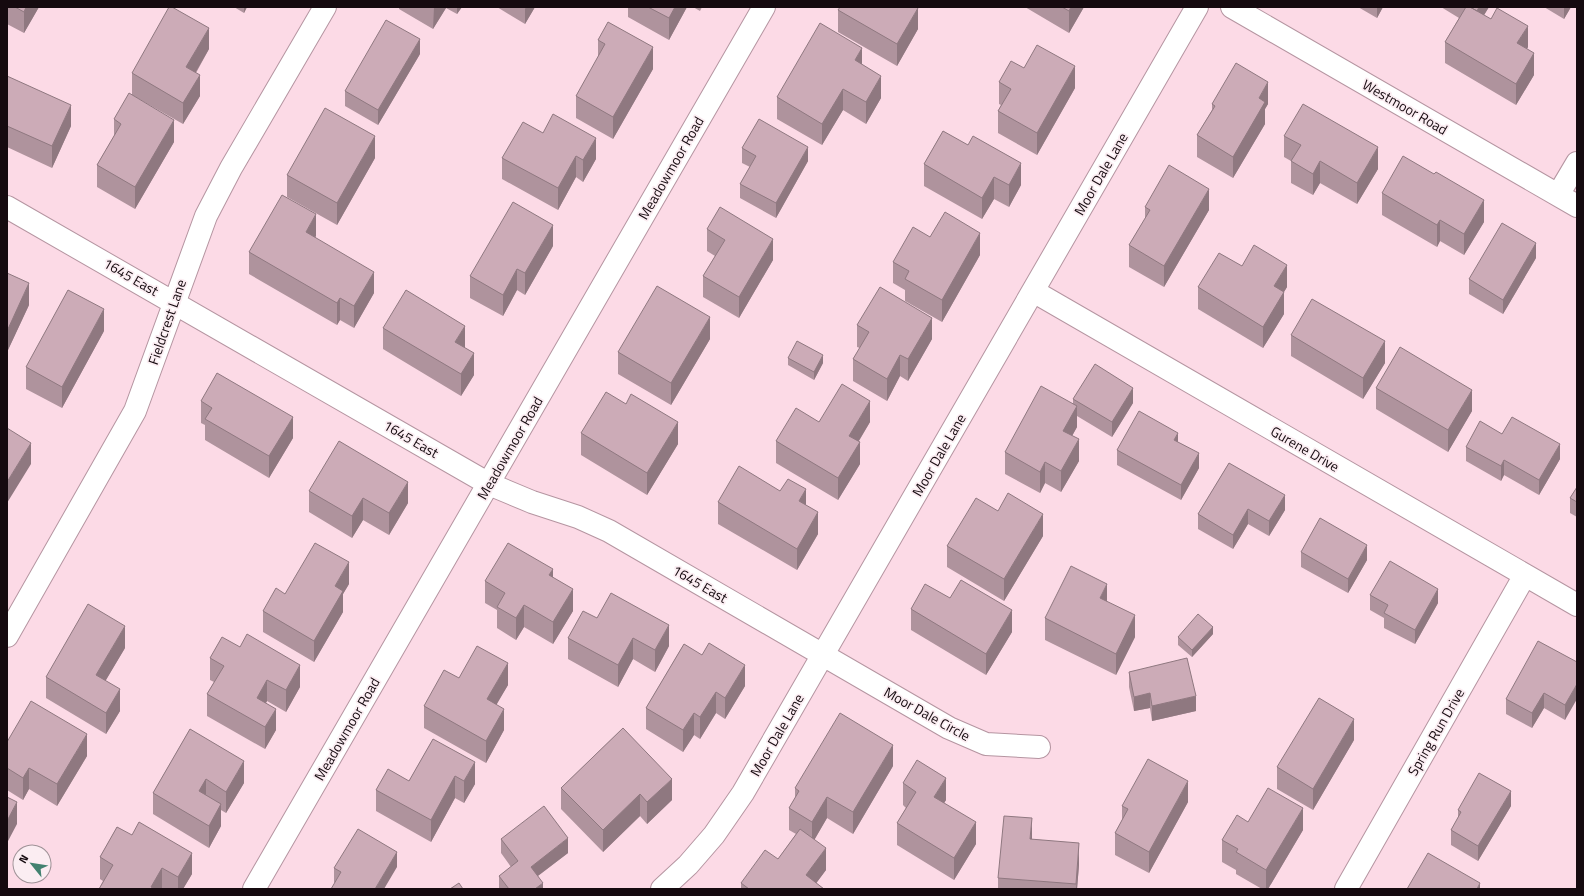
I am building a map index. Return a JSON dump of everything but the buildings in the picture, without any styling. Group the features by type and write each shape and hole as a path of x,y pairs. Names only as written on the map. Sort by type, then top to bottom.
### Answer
{"street":[{"name":"Fieldcrest Lane","path":"7,636 135,411 206,216 231,168 325,7"},
{"name":"Meadowmoor Road","path":"254,889 764,7"},
{"name":"Moor Dale Lane","path":"662,889 688,865 714,835 743,793 1197,7"},
{"name":"Westmoor Road","path":"1232,7 1577,206"},
{"path":"1558,195 1577,163"},
{"name":"1645 East","path":"7,207 489,484 532,502 578,517 599,526 823,655"},
{"name":"Gurene Drive","path":"1033,291 1577,605"},
{"name":"Spring Run Drive","path":"1346,889 1524,575"},
{"name":"Moor Dale Circle","path":"823,655 961,734 986,744 1039,747"}]}
